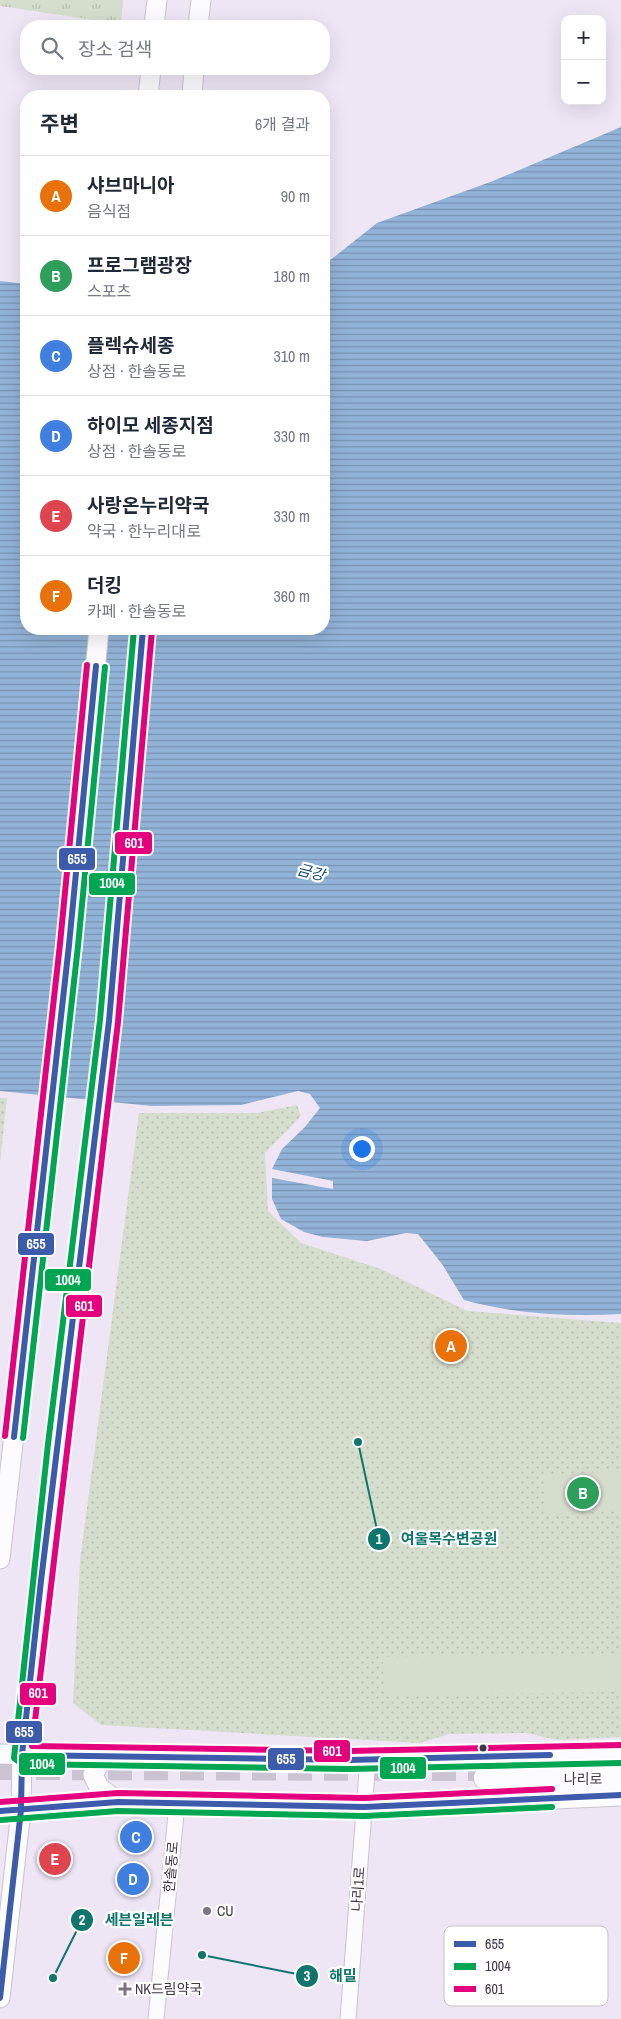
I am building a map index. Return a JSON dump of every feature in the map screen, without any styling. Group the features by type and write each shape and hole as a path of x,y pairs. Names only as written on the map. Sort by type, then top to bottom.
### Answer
{"main road":[{"name":"나리로","path":"621,1764 486,1773 621,1779"},
{"path":"364,1807 621,1795"}],"street":[{"path":"155,20 157,0"},
{"path":"199,20 201,0"},
{"path":"149,90 150,75"},
{"path":"192,90 194,75"},
{"path":"0,1559 68,945 98,635"},
{"path":"0,1998 21,1810 22,1755 57,1445 109,1021 142,635"},
{"path":"0,1754 118,1758 368,1759 621,1754"},
{"path":"118,1758 100,1762 93,1775 99,1787 118,1802"},
{"name":"나리1로","path":"348,2019 368,1759"},
{"path":"0,1811 118,1802 364,1807"},
{"name":"한솔동로","path":"156,2019 177,1804"}],"green space":[{"path":"0,0 123,0 121,20 94,20 0,6"},
{"path":"0,1098 7,1098 0,1163"},
{"path":"297,1105 301,1116 265,1153 268,1211 301,1243 381,1269 467,1311 621,1323 621,1737 557,1740 526,1733 449,1734 420,1743 101,1725 73,1703 80,1561 139,1113 257,1113"},
{"path":"621,1471 621,1511 546,1514 544,1475"},
{"path":"621,1653 621,1692 384,1695 383,1657"}],"water":[{"name":"금강","path":"621,127 621,1314 562,1315 502,1309 464,1300 442,1264 418,1234 406,1233 367,1241 323,1237 304,1232 281,1219 272,1199 272,1169 282,1149 305,1127 320,1108 310,1094 298,1091 241,1105 152,1106 0,1091 0,281 20,283 20,635 330,635 330,260 377,223 493,181"}],"pier":[{"path":"272,1169 333,1181 333,1189 272,1178"}],"tunnel":[{"path":"0,1768 487,1769"}],"transit line":[{"name":"1004","path":"133,635 100,1020 48,1444 14,1758 22,1764 349,1769 621,1763"},
{"name":"655","path":"0,1998 21,1810 22,1755 41,1581 109,1021 142,635"},
{"name":"601","path":"152,635 118,1022 32,1746 349,1751 621,1745"},
{"name":"601","path":"5,1436 60,944 87,665"},
{"name":"655","path":"14,1437 69,945 96,666"},
{"name":"1004","path":"23,1438 78,946 105,667"},
{"name":"655","path":"22,1755 349,1760 550,1755"},
{"name":"601","path":"0,1802 118,1793 364,1798 552,1789"},
{"name":"655","path":"0,1811 118,1802 364,1807 621,1795"},
{"name":"1004","path":"1,1820 118,1811 364,1816 552,1807"}],"place":[{"name":"샤브마니아","path":"451,1346"},
{"name":"여울목수변공원","path":"358,1442"},
{"name":"프로그램광장","path":"583,1493"},
{"name":"플렉슈세종","path":"136,1837"},
{"name":"사랑온누리약국","path":"55,1859"},
{"name":"하이모 세종지점","path":"133,1879"},
{"name":"CU","path":"207,1911"},
{"name":"해밀","path":"202,1955"},
{"name":"더킹","path":"124,1958"},
{"name":"세븐일레븐","path":"53,1978"},
{"name":"NK드림약국","path":"125,1989"}]}
